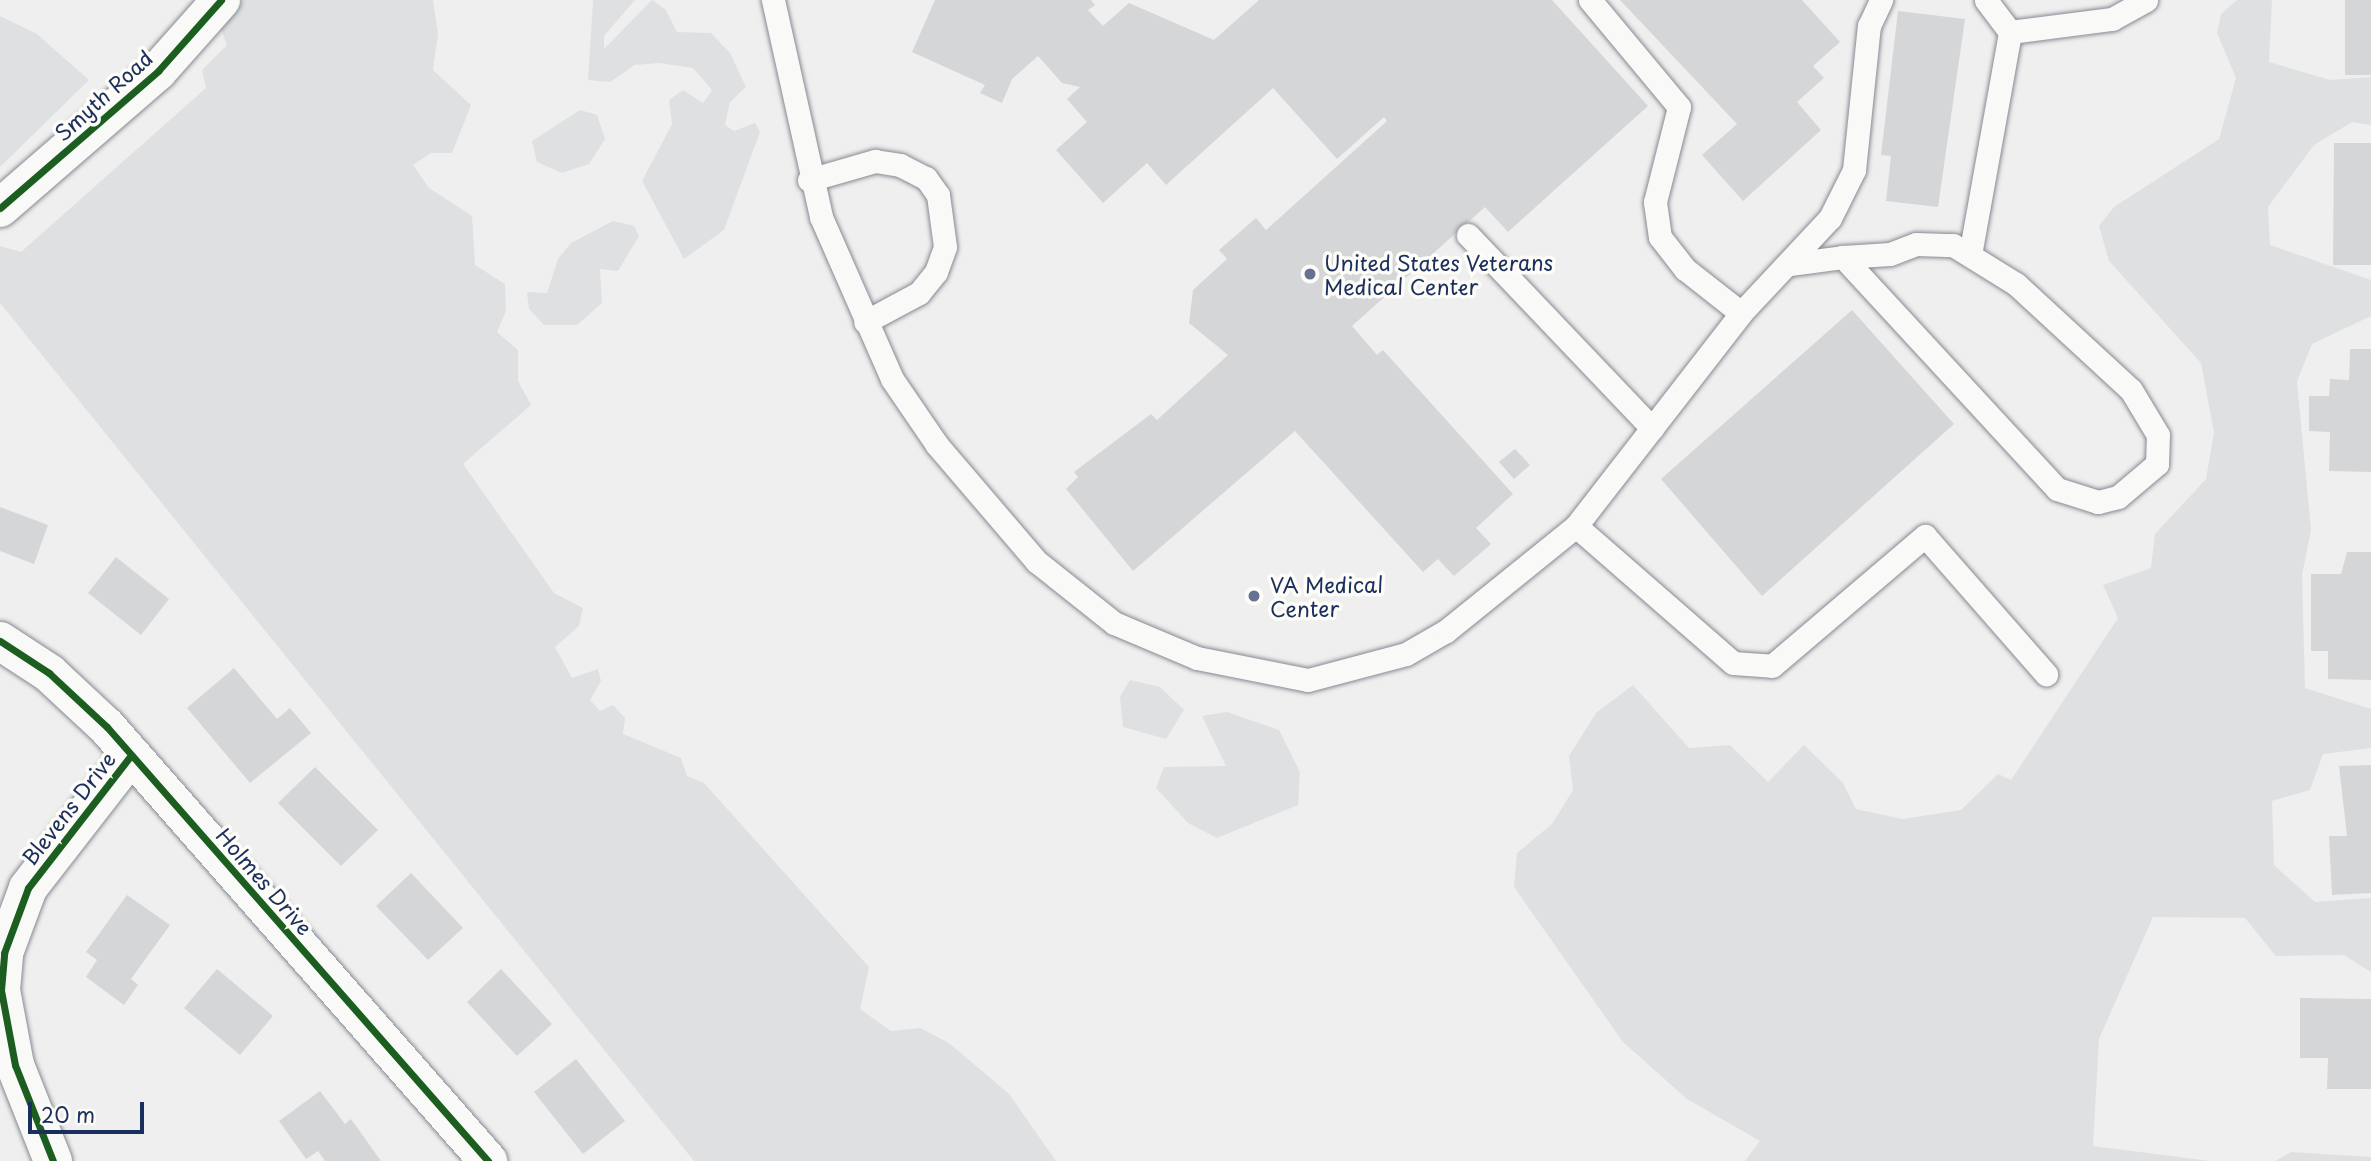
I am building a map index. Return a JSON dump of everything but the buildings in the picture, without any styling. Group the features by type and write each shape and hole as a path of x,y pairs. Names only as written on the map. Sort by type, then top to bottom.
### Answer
{"street":[{"name":"Smyth Road","path":"0,208 158,71 221,0"},
{"name":"Holmes Drive","path":"0,641 49,673 131,755 488,1161"},
{"name":"Blevens Drive","path":"53,1161 12,1053 1,990 4,953 28,888 131,755"}],"lane":[{"path":"773,0 809,180 866,322 917,418 1035,561 1114,623 1197,658 1308,680 1406,654 1446,631 1576,526 1741,313 1790,264 1830,218 1854,170 1869,26 1881,0"},
{"path":"1590,0 1679,107 1654,202 1660,237 1685,270 1741,313"},
{"path":"1970,255 2010,32 1986,0"},
{"path":"2010,32 2112,19 2146,0"},
{"path":"809,180 875,161 917,174 938,195 946,234 936,272 919,293 866,322"},
{"path":"1468,235 1652,428"},
{"path":"1790,264 1843,257 1890,254 1916,244 1952,245 2016,284 2132,390 2158,435 2157,464 2118,497 2087,503 2057,489 1843,257"},
{"path":"1576,526 1733,663 1772,666 1924,536 2046,674"}],"shaded area":[{"path":"244,0 433,0 438,34 433,70 471,105 452,153 431,153 413,165 429,188 472,216 475,265 505,284 506,311 497,332 518,350 518,381 531,405 463,464 554,593 583,608 579,626 555,647 572,678 598,669 601,681 590,700 600,711 613,705 625,718 623,734 681,758 687,776 704,783 869,967 860,1009 891,1031 920,1028 949,1043 1009,1094 1056,1161 694,1161 0,303 0,246 21,252 206,88 202,70 227,45 221,29"},
{"path":"593,0 635,0 604,36 604,49 652,0 666,10 677,32 711,33 730,53 746,87 730,102 725,125 734,131 755,123 760,132 724,230 684,259 642,181 672,124 669,100 683,90 703,103 712,90 693,68 659,63 635,65 610,82 588,80"},
{"path":"2237,0 2272,0 2269,62 2330,80 2371,77 2371,125 2352,122 2314,145 2268,207 2270,245 2371,280 2371,316 2312,344 2297,381 2311,530 2302,575 2305,688 2371,709 2371,748 2323,754 2310,790 2272,801 2274,865 2315,902 2371,898 2371,972 2344,955 2276,956 2245,918 2153,917 2099,1039 2093,1146 2210,1161 1745,1161 1760,1141 1687,1099 1623,1042 1514,887 1517,853 1552,824 1573,790 1569,756 1596,713 1633,685 1689,748 1730,745 1768,782 1804,745 1843,783 1856,809 1902,819 1961,810 1998,774 2011,780 2118,618 2103,585 2151,568 2155,534 2206,479 2214,433 2201,363 2109,261 2099,226 2114,207 2219,139 2236,78 2217,33 2221,14"},
{"path":"0,16 37,34 89,80 0,167"},
{"path":"580,110 597,115 605,139 589,164 562,173 537,162 532,141"},
{"path":"613,221 634,226 639,236 618,271 600,269 602,303 577,325 544,325 529,309 527,292 547,293 558,259 571,243"},
{"path":"1130,680 1160,687 1184,710 1166,739 1123,727 1120,697"},
{"path":"1227,712 1279,730 1300,772 1298,805 1217,838 1188,823 1156,788 1164,767 1226,766 1202,716"},
{"path":"2291,1152 2371,1157 2371,1161 2275,1161"}],"cycle path":[{"path":"0,208 158,71 221,0"},
{"path":"0,641 49,673 107,727 488,1161"},
{"path":"53,1161 15,1065 1,990 4,953 28,888 131,755"}],"place":[{"name":"United States Veterans Medical Center","path":"1310,274"},
{"name":"VA Medical Center","path":"1254,596"}]}
